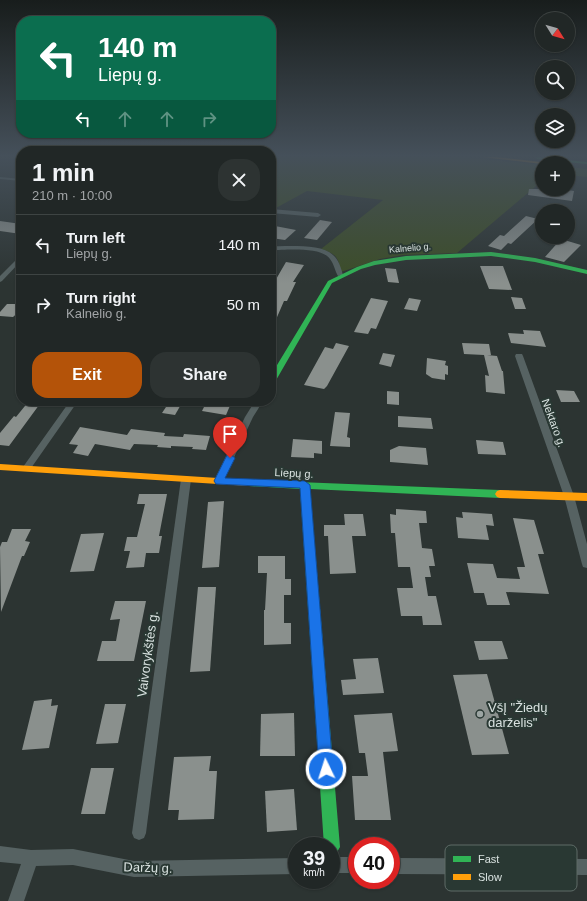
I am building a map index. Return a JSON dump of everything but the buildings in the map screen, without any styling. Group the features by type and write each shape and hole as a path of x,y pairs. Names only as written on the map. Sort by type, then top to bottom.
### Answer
{"main road":[{"name":"Kalnelio g.","path":"276,374 330,282 340,275 387,260 405,257 482,253 516,257 587,272"},
{"name":"Liepų g.","path":"0,468 438,492 587,497"},
{"path":"305,485 331,837"}],"street":[{"path":"276,211 318,215"},
{"path":"276,248 320,251 329,254 332,257 340,275"},
{"path":"0,280 16,262"},
{"name":"Nektaro g.","path":"519,356 568,496 587,564"},
{"path":"26,469 70,406"},
{"path":"219,481 249,417 256,406"},
{"name":"Vaivorykštės g.","path":"138,832 186,479"},
{"name":"Daržų g.","path":"0,854 31,858 73,857 134,869 288,866"},
{"path":"16,901 31,858"},
{"path":"400,866 445,866"},
{"path":"577,867 587,867"}],"green space":[{"path":"276,199 292,199 276,208"},
{"path":"375,199 521,199 457,253 403,255 380,259 341,272 336,256 321,249 383,200"}],"traffic: fast":[{"path":"276,374 330,282 359,268 374,263 406,258 491,254 535,260 587,272"},
{"path":"249,483 500,494"},
{"path":"305,485 331,837"}],"traffic: slow":[{"path":"0,467 249,483"},
{"path":"500,494 587,497"}],"place":[{"name":"VšĮ \"Žiedų darželis\"","path":"480,714"}],"route":[{"path":"230,458 219,481 305,485 326,769"}]}
